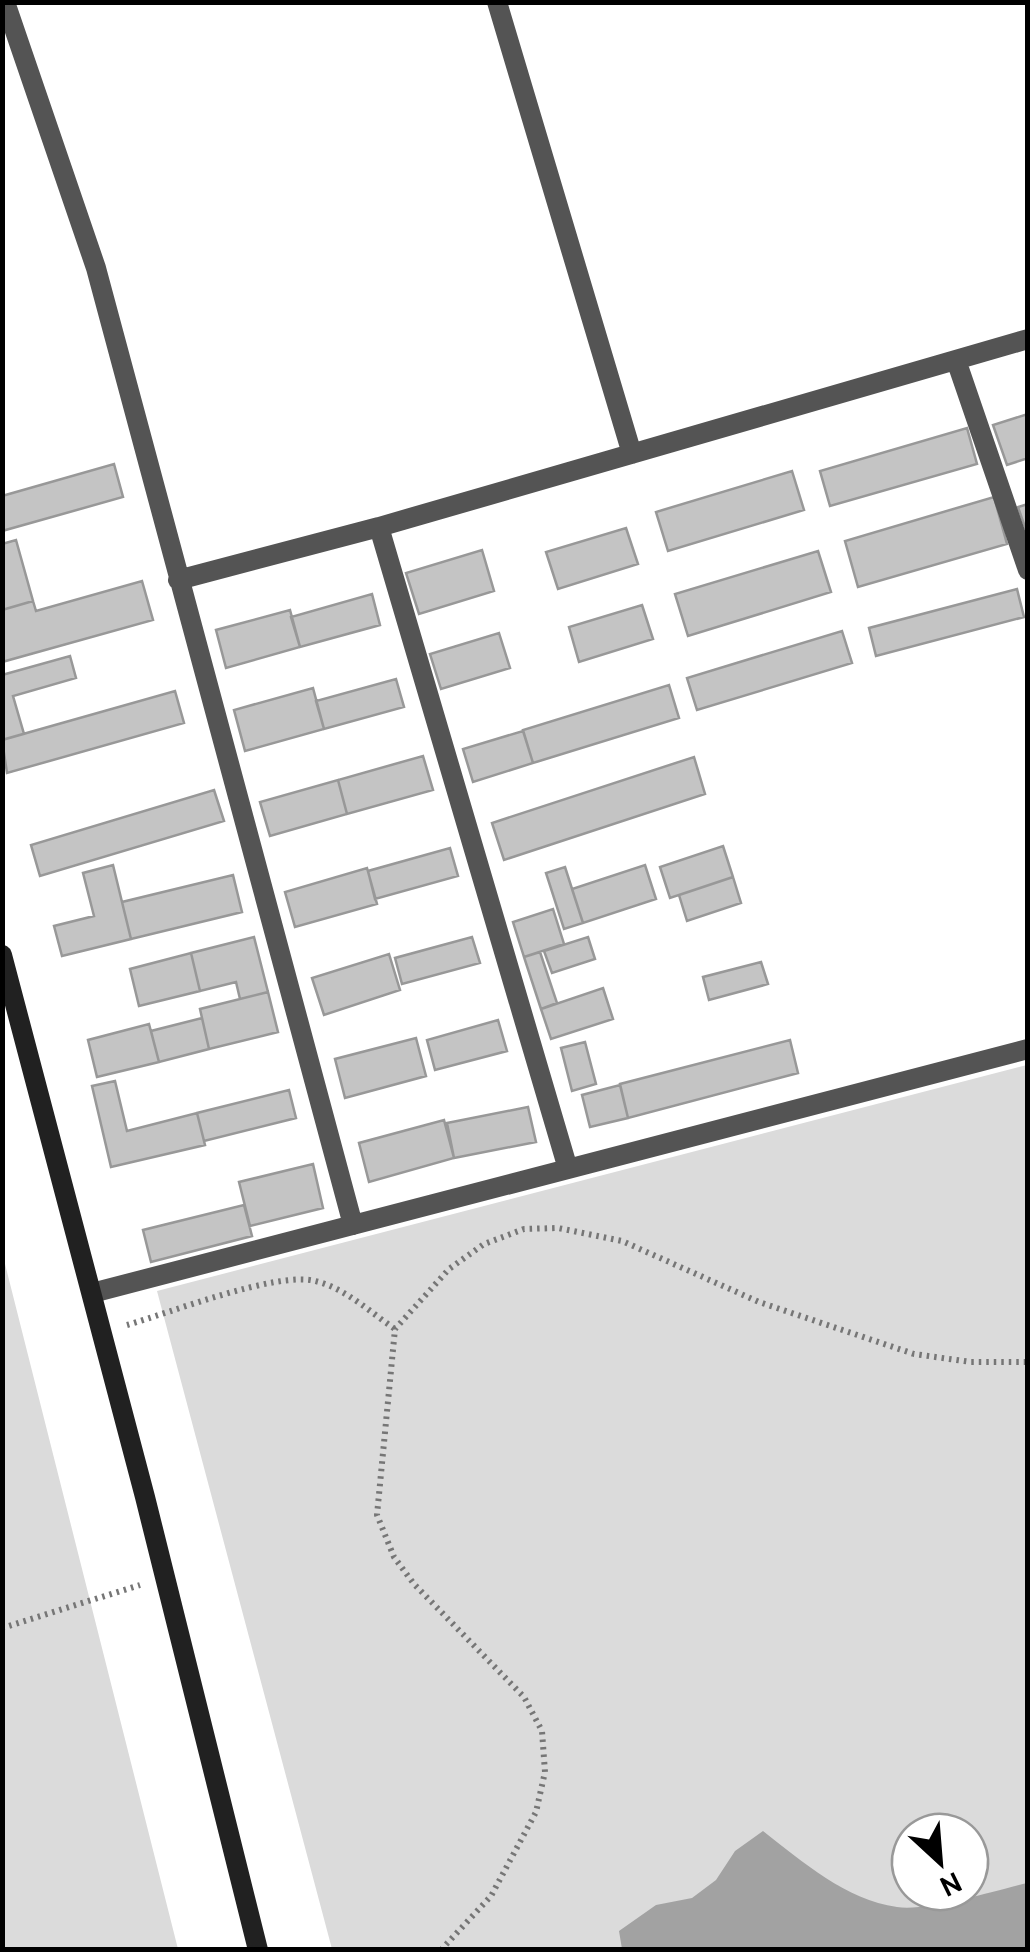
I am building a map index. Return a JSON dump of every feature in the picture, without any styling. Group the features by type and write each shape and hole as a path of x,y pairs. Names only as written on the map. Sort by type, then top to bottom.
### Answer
{"street":[{"path":"5,2 96,268 353,1225"},
{"path":"497,2 632,454"},
{"path":"178,580 378,527 1028,339"},
{"path":"956,360 1028,570"},
{"path":"378,527 568,1169"},
{"path":"2,955 258,1950"},
{"path":"92,1294 1028,1049"}],"path":[{"path":"441,1950 491,1896 536,1812 545,1772 542,1732 524,1697 414,1584 394,1557 376,1515 395,1329 449,1269 484,1244 524,1229 558,1228 622,1241 758,1302 914,1354 971,1362 1028,1362"},
{"path":"102,1333 278,1281 312,1280 340,1290 395,1329"},
{"path":"2,1628 165,1578"}],"shaded area":[{"path":"1027,1065 1027,1949 332,1949 157,1291"},
{"path":"3,1256 178,1949 3,1949"},
{"path":"763,1831 843,1888 890,1906 890,1912 990,1912 990,1892 1027,1883 1027,1949 622,1949 619,1931 656,1905 692,1898 716,1880 735,1851"}],"building":[{"path":"1028,414 1028,458 1007,465 993,425"},
{"path":"967,428 977,464 830,506 820,471"},
{"path":"114,464 123,497 2,531 2,496"},
{"path":"792,471 804,510 668,551 656,512"},
{"path":"994,497 1007,544 858,587 845,541"},
{"path":"1028,504 1028,536 1018,507"},
{"path":"626,528 638,564 558,589 546,552"},
{"path":"16,540 33,601 2,610 2,544"},
{"path":"482,550 494,591 419,614 406,573"},
{"path":"818,551 831,592 688,636 675,594"},
{"path":"142,581 153,620 2,662 2,610 33,601 36,611"},
{"path":"1017,589 1024,617 876,656 869,628"},
{"path":"372,594 380,625 300,647 291,617"},
{"path":"642,605 653,639 579,662 569,627"},
{"path":"290,610 300,647 226,668 216,630"},
{"path":"842,631 852,663 697,710 687,678"},
{"path":"499,633 510,668 441,689 430,654"},
{"path":"70,656 76,678 13,696 24,734 2,740 2,675"},
{"path":"396,679 404,707 324,729 316,701"},
{"path":"669,685 679,718 533,763 523,730"},
{"path":"313,688 324,729 245,751 234,710"},
{"path":"175,691 184,723 7,773 2,740"},
{"path":"523,731 533,763 473,782 463,749"},
{"path":"423,756 433,790 347,814 338,780"},
{"path":"694,757 705,794 504,860 492,823"},
{"path":"338,780 347,814 270,836 260,802"},
{"path":"214,790 224,821 40,876 31,845"},
{"path":"723,846 733,877 670,898 660,867"},
{"path":"450,848 458,876 375,899 368,871"},
{"path":"113,865 131,939 62,956 54,926 94,916 83,873"},
{"path":"645,865 656,899 583,923 572,889"},
{"path":"565,867 583,923 564,929 546,873"},
{"path":"367,868 377,904 295,927 285,892"},
{"path":"233,875 242,912 131,939 122,902"},
{"path":"733,877 741,903 687,921 679,895"},
{"path":"553,909 564,944 524,957 513,922"},
{"path":"254,937 268,992 240,999 236,982 200,991 191,953"},
{"path":"472,937 480,963 402,984 395,958"},
{"path":"588,937 595,959 552,973 544,951"},
{"path":"540,952 557,1003 541,1009 524,957"},
{"path":"191,953 200,991 139,1006 130,969"},
{"path":"389,954 400,990 324,1015 312,978"},
{"path":"761,962 768,984 709,1000 703,977"},
{"path":"603,988 613,1019 551,1039 541,1009"},
{"path":"268,992 278,1032 209,1049 200,1009"},
{"path":"202,1018 209,1049 159,1062 151,1031"},
{"path":"498,1020 507,1051 435,1070 427,1040"},
{"path":"149,1024 159,1062 97,1077 88,1040"},
{"path":"416,1038 426,1076 345,1098 335,1059"},
{"path":"790,1040 798,1073 628,1118 620,1084"},
{"path":"585,1042 596,1084 572,1091 561,1048"},
{"path":"115,1081 127,1131 197,1113 205,1145 111,1167 92,1086"},
{"path":"620,1085 628,1118 590,1127 582,1095"},
{"path":"289,1090 296,1118 204,1141 197,1113"},
{"path":"528,1107 536,1142 454,1158 447,1123"},
{"path":"444,1120 454,1158 369,1182 359,1143"},
{"path":"313,1164 323,1208 250,1226 239,1182"},
{"path":"244,1205 252,1236 151,1262 143,1230"}]}
